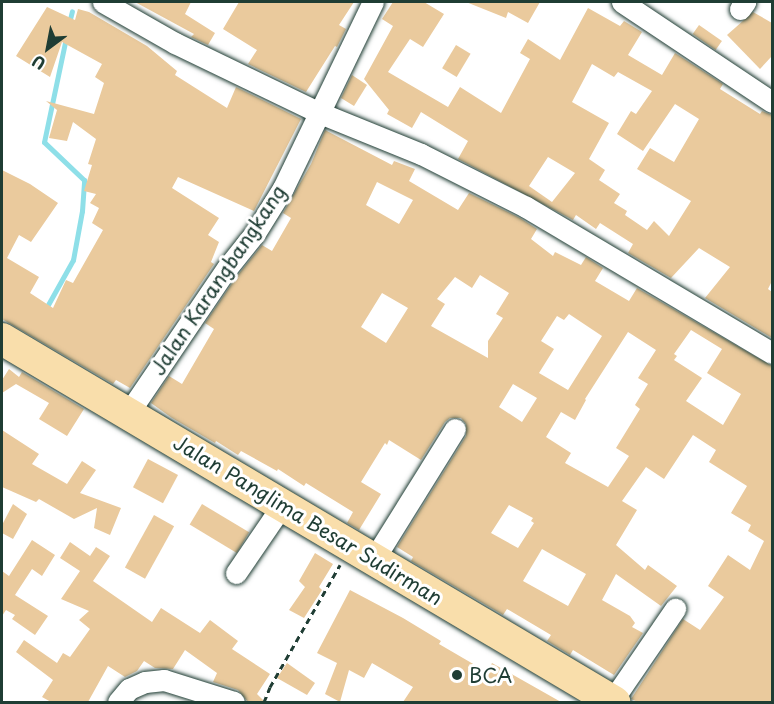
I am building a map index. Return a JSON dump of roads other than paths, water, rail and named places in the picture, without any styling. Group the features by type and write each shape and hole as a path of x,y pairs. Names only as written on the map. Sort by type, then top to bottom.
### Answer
{"highway":[{"name":"Jalan Panglima Besar Sudirman","path":"2,339 129,412 613,702"}],"street":[{"path":"103,2 158,35 320,113 421,154 526,207 772,353"},
{"name":"Jalan Karangbangkang","path":"129,412 226,268 255,233 283,188 374,2"},
{"path":"622,2 772,102"},
{"path":"363,552 455,429"},
{"path":"237,573 283,504"},
{"path":"613,702 675,609"},
{"path":"118,702 129,689 146,682 164,680 234,702"}],"waterway":[{"path":"69,23 72,11"},
{"path":"45,310 73,260 82,211 84,180 44,142 66,38"}],"place":[{"name":"BCA","path":"457,675"}]}
